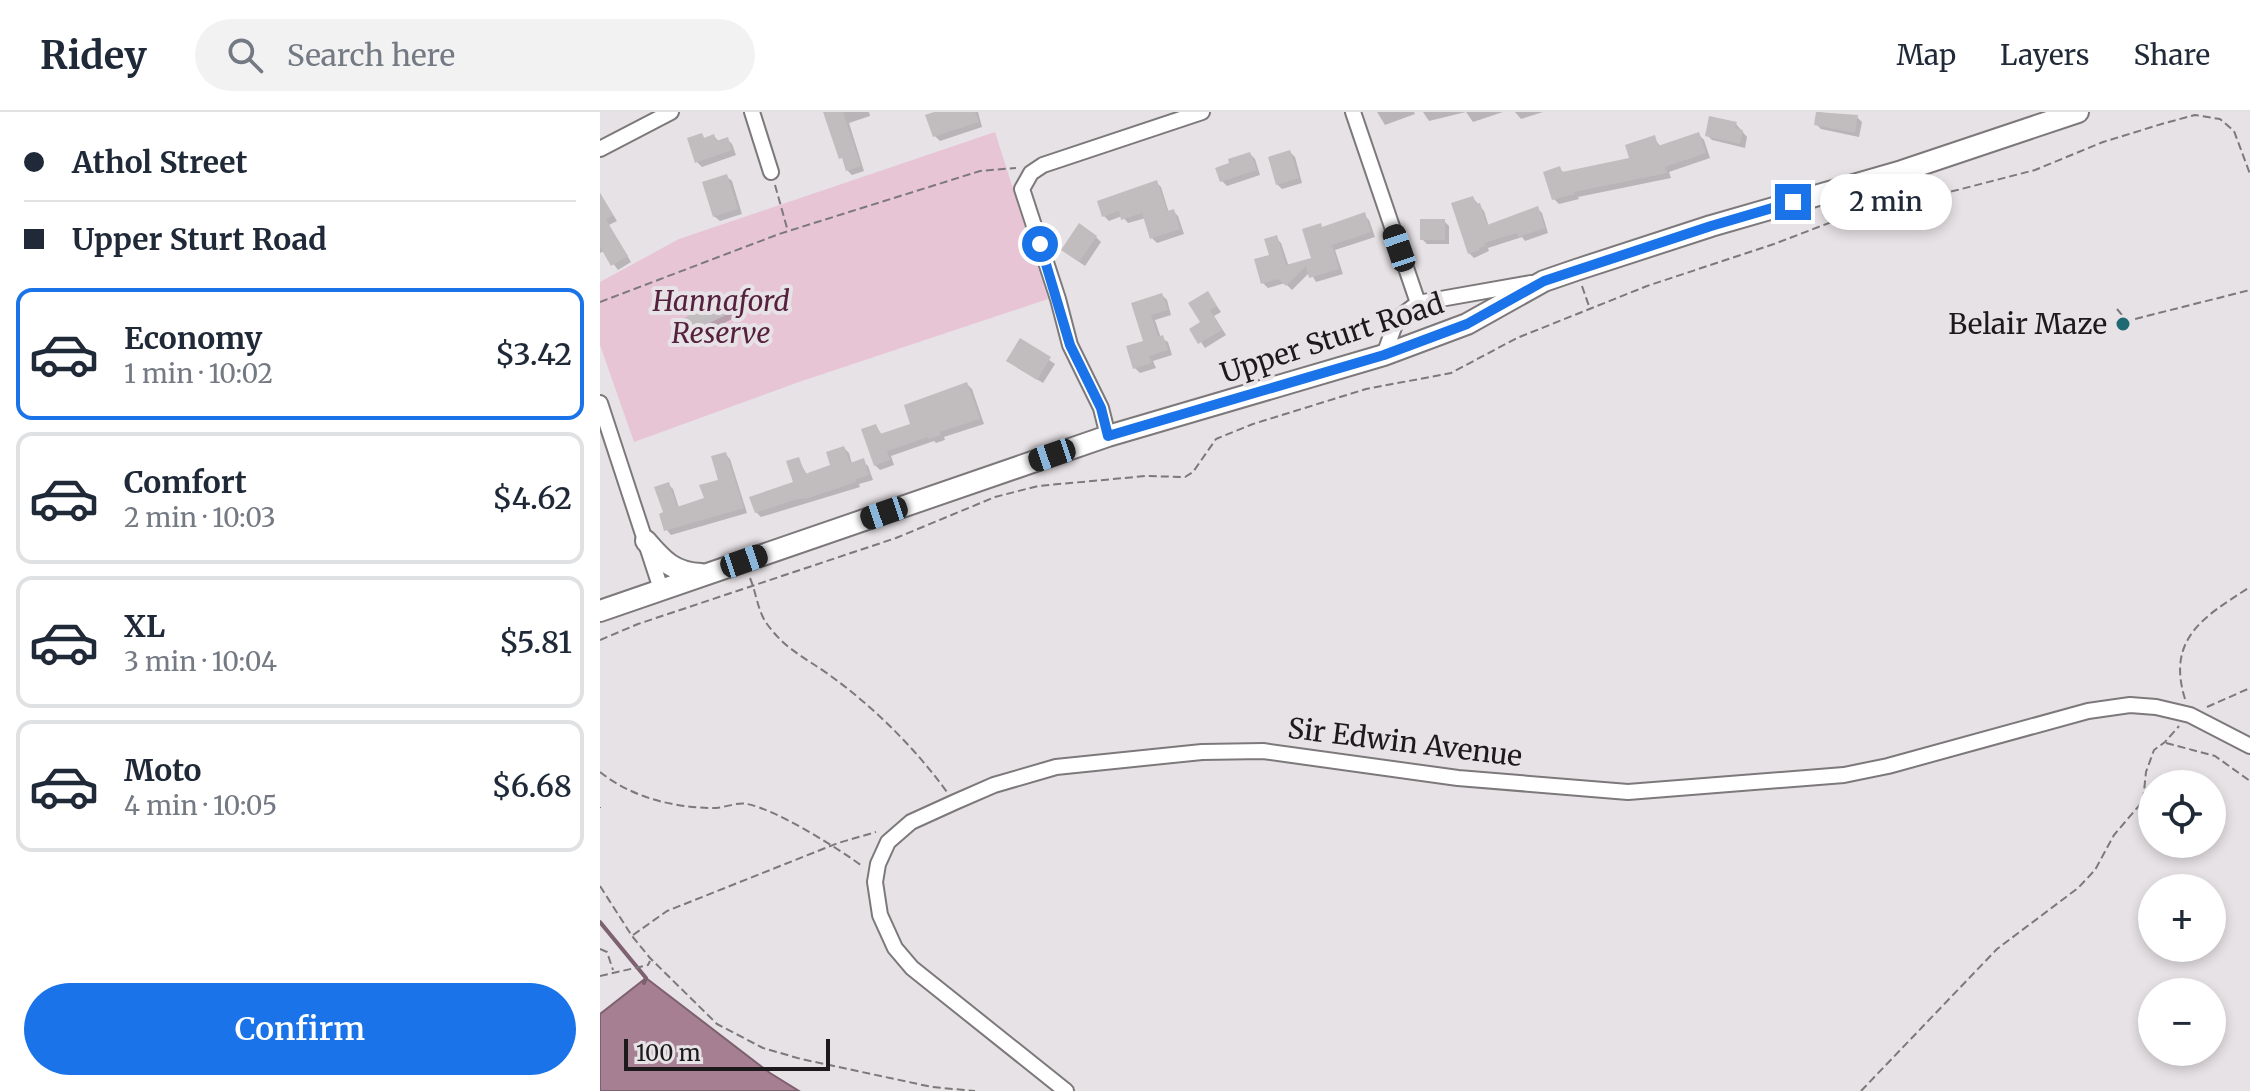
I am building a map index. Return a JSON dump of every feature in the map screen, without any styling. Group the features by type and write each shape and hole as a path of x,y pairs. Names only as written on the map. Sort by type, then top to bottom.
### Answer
{"main road":[{"name":"Upper Sturt Road","path":"600,611 1108,436 1384,355 1467,324 1544,281 1576,270 1711,226 1902,171 2078,112"},
{"path":"646,541 666,564 685,573 705,574"}],"street":[{"path":"600,149 671,112"},
{"path":"752,112 771,172"},
{"path":"1108,436 1101,408 1070,345 1022,189 1031,173 1043,165 1202,112"},
{"path":"1353,112 1418,303"},
{"path":"1384,355 1397,319 1418,303 1544,281"},
{"path":"600,403 661,589"},
{"name":"Sir Edwin Avenue","path":"1066,1091 912,968 895,948 880,915 876,878 878,864 888,842 911,822 994,785 1056,767 1131,758 1263,751 1458,778 1628,792 1844,775 2102,709 2130,705 2190,715 2250,746"}],"path":[{"path":"600,641 638,624 896,538 1009,493 1038,486 1146,476 1185,477 1193,472 1216,439 1253,424 1366,389 1451,373 1517,338 1647,286 1829,223 2035,170 2103,142 2195,115 2220,119 2234,131 2250,174"},
{"path":"600,302 788,231 980,171 1023,167 1031,173"},
{"path":"771,172 788,231"},
{"path":"1576,270 1590,309"},
{"path":"2117,309 2127,321 2250,290"},
{"path":"744,561 764,621 789,650 828,674 903,738 955,802"},
{"path":"2190,715 2180,683 2180,656 2193,629 2250,587"},
{"path":"1861,1091 1997,949 2078,888 2095,870 2114,835 2143,801 2146,772 2154,750 2190,715 2250,688"},
{"path":"2165,742 2215,756 2250,781"},
{"path":"600,772 617,785 650,799 687,807 721,808 745,803 780,815 860,863 876,878"},
{"path":"632,936 667,911 830,846 882,830"},
{"path":"600,886 650,958 717,1024 763,1048 801,1059 932,1087 975,1091"},
{"path":"600,949 607,952 614,972"},
{"path":"600,976 648,965 650,958"}],"green space":[{"name":"Hannaford Reserve","path":"995,132 1048,299 796,383 634,442 600,345 600,282 679,239"}],"shaded area":[{"path":"646,978 770,1073 799,1091 600,1091 600,1014"}],"building":[{"path":"823,112 843,112 861,166 846,171"},
{"path":"934,112 975,112 979,122 933,137 925,115"},
{"path":"1816,112 1858,115 1855,133 1814,125"},
{"path":"1709,116 1737,122 1735,128 1743,130 1740,144 1705,136"},
{"path":"1699,132 1706,153 1665,167 1667,173 1574,192 1552,200 1543,172 1560,166 1562,172 1629,158 1625,145 1655,135 1658,146"},
{"path":"702,133 704,138 714,134 716,141 728,137 732,150 695,163 687,138"},
{"path":"1290,150 1299,178 1276,185 1268,157"},
{"path":"1250,152 1257,170 1220,182 1215,168 1229,163 1228,159"},
{"path":"727,174 738,209 713,217 702,182"},
{"path":"1157,180 1167,211 1174,209 1180,229 1150,239 1142,213 1121,220 1119,211 1102,217 1097,201"},
{"path":"600,193 613,215 606,220 628,256 611,266 600,247"},
{"path":"1473,196 1476,204 1480,203 1487,225 1538,206 1545,228 1484,243 1480,250 1468,254 1451,203"},
{"path":"1365,212 1371,232 1332,245 1339,269 1309,278 1306,266 1286,286 1278,279 1261,284 1254,259 1269,255 1264,239 1277,235 1286,265 1311,258 1302,229 1321,223 1322,227"},
{"path":"1420,219 1445,219 1445,240 1420,240"},
{"path":"1079,223 1097,236 1079,262 1061,250"},
{"path":"1208,291 1217,306 1210,310 1222,330 1198,344 1189,329 1200,322 1188,303"},
{"path":"1162,293 1168,310 1151,315 1158,337 1163,335 1168,350 1149,356 1152,363 1133,369 1126,346 1143,341 1131,303"},
{"path":"724,298 730,313 687,334 680,320"},
{"path":"1020,338 1051,357 1037,380 1006,361"},
{"path":"967,382 980,419 940,432 941,435 887,451 890,460 874,466 861,429 876,424 880,434 910,424 904,405"},
{"path":"844,446 850,463 864,458 869,475 809,498 755,513 749,497 793,482 786,461 799,457 805,474 830,465 826,452"},
{"path":"726,452 744,508 664,531 659,514 663,512 654,487 669,482 677,507 704,498 699,485 718,480 711,456"}],"waterway":[{"path":"600,922 646,978 644,983"}],"place":[{"name":"Belair Maze","path":"2123,324"}],"route":[{"path":"1040,244 1070,345 1101,408 1108,436 1384,355 1467,324 1544,281 1793,202"}]}
